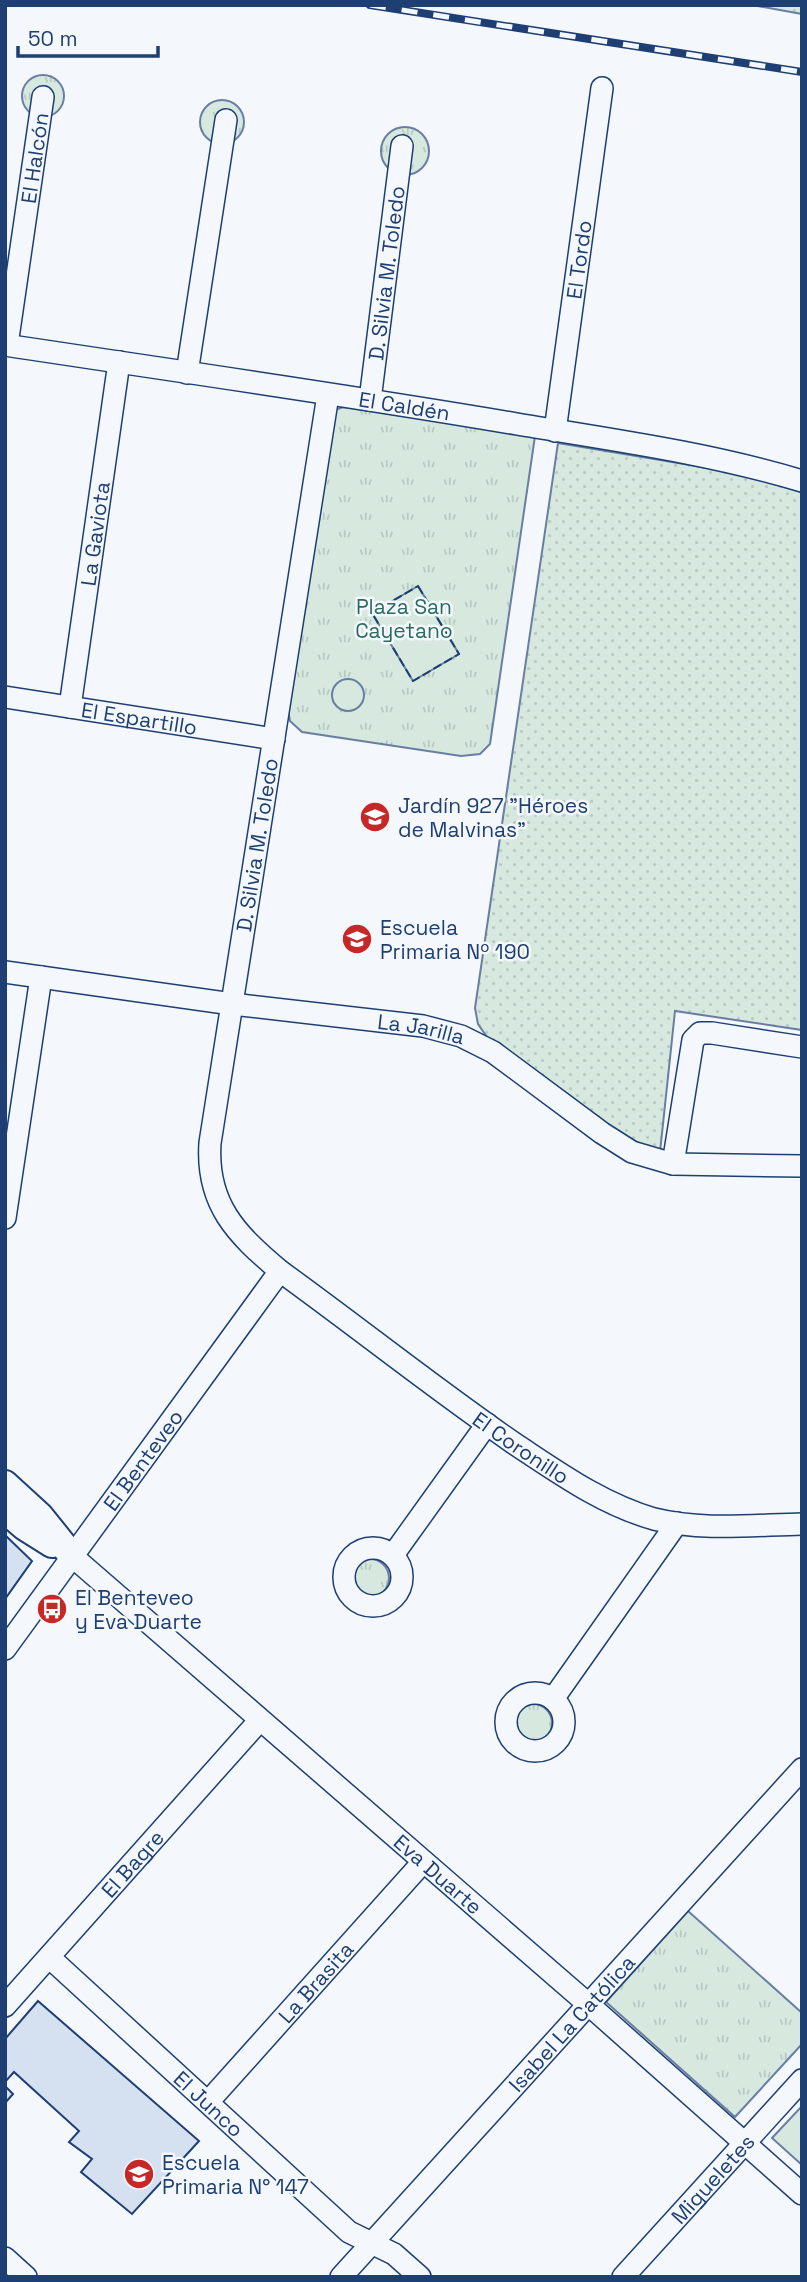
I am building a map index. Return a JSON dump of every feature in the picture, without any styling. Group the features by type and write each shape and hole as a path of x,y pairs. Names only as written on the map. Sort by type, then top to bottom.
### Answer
{"main road":[{"name":"Eva Duarte","path":"5,1484 40,1516 72,1556"},
{"name":"Eva Duarte","path":"5,1510 25,1527 72,1556"}],"street":[{"name":"El Tordo","path":"555,430 602,88"},
{"name":"El Halcón","path":"6,345 43,97"},
{"path":"187,373 226,120"},
{"name":"D. Silvia M. Toledo","path":"370,400 402,146"},
{"name":"El Caldén","path":"6,345 555,430 732,461 802,481"},
{"name":"La Gaviota","path":"70,706 119,362"},
{"name":"D. Silvia M. Toledo","path":"280,1271 235,1230 219,1204 209,1163 210,1143 328,395"},
{"name":"El Espartillo","path":"5,697 274,739"},
{"name":"La Jarilla","path":"5,972 232,1004 423,1026 461,1036 493,1052 622,1146 641,1155 673,1164 802,1166"},
{"path":"5,1218 41,977"},
{"path":"673,1164 693,1040 700,1033 802,1047"},
{"name":"El Coronillo","path":"280,1271 487,1424 594,1495 626,1509 677,1523 706,1526 802,1524"},
{"name":"El Benteveo","path":"5,1649 280,1271"},
{"path":"393,1555 487,1424"},
{"path":"552,1699 677,1523"},
{"name":"Eva Duarte","path":"72,1556 588,2004 802,2194"},
{"name":"El Bagre","path":"5,2006 259,1721"},
{"name":"Isabel La Católica","path":"341,2277 802,1769"},
{"name":"La Brasita","path":"208,2102 423,1862"},
{"name":"El Junco","path":"49,1957 349,2232 394,2254 420,2277"},
{"name":"Migueletes","path":"623,2277 802,2080"},
{"path":"5,2258 26,2277"}],"green space":[{"path":"752,5 802,5 802,14"},
{"path":"43,75 58,81 64,96 58,111 43,117 28,111 22,96 28,81"},
{"path":"222,100 237,107 244,122 237,137 222,144 207,137 200,122 207,107"},
{"path":"405,127 422,134 429,151 422,168 405,175 388,168 381,151 388,134"},
{"name":"Plaza San Cayetano","path":"344,407 535,436 490,744 480,754 461,756 302,732 290,721 287,704 334,410"},
{"path":"558,443 732,472 802,492 802,1030 675,1011 660,1152 619,1135 487,1037 478,1024 475,1008"},
{"path":"418,586 459,654 413,681 372,613"},
{"path":"348,679 359,684 364,695 359,706 348,711 337,706 332,695 337,684"},
{"path":"370,1559 383,1565 389,1578 383,1591 370,1597 357,1591 351,1578 357,1565"},
{"path":"533,1704 546,1710 552,1723 546,1736 533,1742 520,1736 514,1723 520,1710"},
{"path":"688,1911 802,2013 802,2044 735,2117 606,2002"},
{"path":"802,2106 802,2165 772,2138"}],"building":[{"path":"5,1535 32,1561 5,1599"},
{"path":"38,2001 199,2141 132,2214 81,2172 92,2159 69,2142 79,2131 14,2072 5,2082 5,2039"},
{"path":"5,2086 13,2094 5,2103"}],"railway":[{"path":"370,5 802,72"}],"fence":[{"path":"418,586 459,654 413,681 372,613 418,586"}],"place":[{"name":"Jardín 927 \"Héroes de Malvinas\"","path":"375,817"},
{"name":"Escuela Primaria Nº 190","path":"357,939"},
{"name":"El Benteveo y Eva Duarte","path":"52,1609"},
{"name":"Escuela Primaria N° 147","path":"139,2174"}]}
